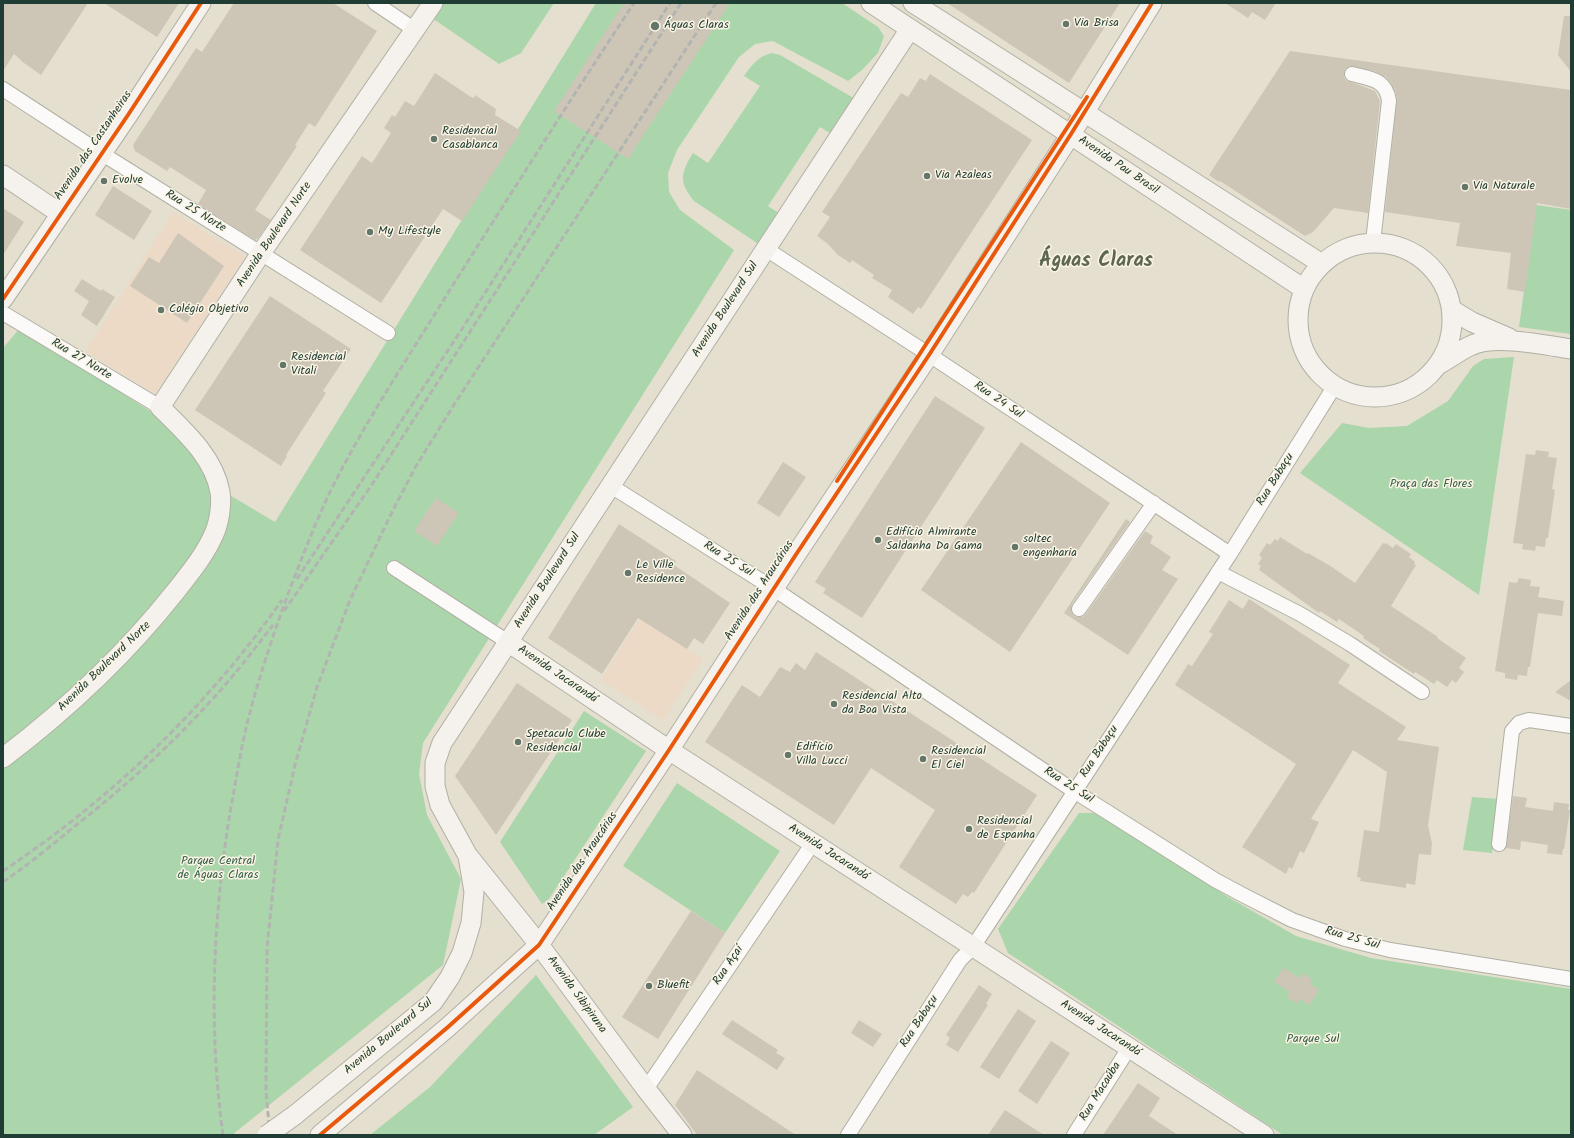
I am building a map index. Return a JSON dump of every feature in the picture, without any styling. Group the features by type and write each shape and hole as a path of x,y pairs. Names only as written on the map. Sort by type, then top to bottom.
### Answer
{"street":[{"name":"Avenida das Castanheiras","path":"3,299 201,3"},
{"path":"375,3 415,30"},
{"name":"Avenida Boulevard Norte","path":"3,758 35,733 117,658 165,605 198,562 215,533 220,511 220,493 210,465 193,440 160,407 261,253 433,3"},
{"name":"Avenida Pau Brasil","path":"872,3 1304,289"},
{"name":"Avenida das Araucárias","path":"320,1135 448,1027 539,945 669,750 799,549 929,355 1071,134 1152,3"},
{"path":"924,6 1084,113 1322,264"},
{"name":"Avenida Boulevard Sul","path":"267,1135 295,1115 433,1002 450,977 462,953 471,923 474,892 468,856 440,805 434,786 435,763 442,743 910,29"},
{"path":"1352,74 1376,80 1385,87 1388,92 1389,101 1373,242"},
{"name":"Rua 25 Norte","path":"3,88 101,153 388,333"},
{"path":"3,174 61,214"},
{"path":"1438,365 1448,348 1452,329 1452,310 1444,283 1426,261 1401,247 1373,242 1346,248 1322,264 1312,275 1304,289 1298,312 1299,336 1308,359 1323,377 1334,387 1369,398 1395,395 1419,384 1438,365 1470,346 1481,342 1516,341 1571,349"},
{"name":"Rua 24 Sul","path":"766,249 1230,554"},
{"path":"1452,310 1477,324 1516,341"},
{"name":"Rua 27 Norte","path":"3,313 160,407"},
{"name":"Rua Babaçu","path":"848,1135 960,960 973,947 1230,554 1334,387"},
{"name":"Rua 25 Sul","path":"611,486 774,589 1074,791 1215,880 1292,920 1345,939 1390,950 1571,979"},
{"path":"1079,609 1154,503"},
{"name":"Avenida Jacarandá","path":"394,568 508,642 669,750 1264,1135"},
{"path":"1218,572 1300,614 1350,644 1422,692"},
{"path":"1499,844 1512,731 1519,723 1529,720 1571,726"},
{"name":"Rua Açaí","path":"646,1089 813,843"},
{"name":"Avenida Sibipiruna","path":"468,856 539,945 682,1135"},
{"name":"Rua Macaúba","path":"1074,1135 1129,1048"}],"shaded area":[{"name":"Colégio Objetivo","path":"173,212 245,257 155,394 86,351"},
{"path":"640,618 703,659 663,720 601,680"}],"green space":[{"path":"442,3 554,3 521,53 499,64 432,18"},
{"name":"Parque Central de Águas Claras","path":"596,3 842,3 878,27 884,36 878,53 862,70 848,81 773,41 755,44 739,57 677,150 668,173 669,192 680,210 734,250 423,743 419,774 427,815 461,879 443,965 232,1135 3,1135 3,348 20,328 175,427 216,487 275,522"},
{"path":"772,53 780,55 862,103 838,138 820,127 768,206 786,218 766,249 694,201 686,188 683,178 686,167 693,153 708,163 760,86 744,76 759,59"},
{"path":"1536,205 1571,210 1571,334 1519,327"},
{"name":"Praça das Flores","path":"1514,357 1479,595 1300,473 1342,423 1369,428 1407,426 1448,401 1473,366 1484,359"},
{"path":"584,711 646,751 549,899 542,904 500,842"},
{"path":"677,783 780,851 725,933 623,866"},
{"path":"1472,797 1500,799 1492,853 1463,850"},
{"name":"Parque Sul","path":"1079,813 1098,813 1228,897 1296,936 1371,958 1571,989 1571,1135 1283,1135 1008,953 998,929"},
{"path":"536,975 633,1107 594,1135 370,1135 430,1087"}],"building":[{"path":"3,3 88,3 41,75 14,54 3,71"},
{"path":"104,3 179,3 157,37"},
{"path":"234,3 333,3 377,31 315,127 309,123 295,145 297,146 255,210 271,220 255,240 198,204 206,190 170,167 167,171 135,151 133,145 196,48 202,52"},
{"path":"624,3 730,3 628,159 554,111"},
{"name":"Via Brisa","path":"947,3 1120,3 1069,83"},
{"path":"1225,3 1276,3 1265,20 1252,12 1248,18"},
{"path":"1564,16 1571,16 1571,72 1558,55"},
{"path":"1290,51 1571,90 1571,209 1537,203 1525,292 1507,289 1511,253 1456,246 1460,223 1385,212 1397,99 1395,90 1391,83 1386,77 1374,71 1350,66 1346,68 1344,72 1344,77 1346,80 1375,91 1380,101 1368,213 1334,208 1313,232 1305,236 1209,175"},
{"path":"435,73 471,97 474,98 475,95 496,109 495,115 521,131 462,221 443,209 381,303 300,250 362,156 372,163 391,133 384,128 392,115 395,117 405,101 414,106"},
{"name":"Via Azaleas","path":"930,74 1032,140 921,309 918,307 913,314 888,297 892,290 872,278 874,275 852,260 850,263 838,255 828,244 817,236 830,217 822,212 901,93 908,97 920,78 926,81"},
{"path":"113,186 152,211 134,240 95,215"},
{"path":"3,208 24,222 3,255"},
{"path":"178,233 224,266 187,323 130,286 149,257 159,263"},
{"path":"82,279 101,291 102,289 115,297 97,326 81,315 89,301 74,291"},
{"name":"Residencial Vitali","path":"270,296 351,349 323,391 326,393 286,455 287,456 281,466 195,410"},
{"name":"Edifício Almirante Saldanha Da Gama","path":"935,396 985,428 862,618 823,593 826,589 815,582"},
{"name":"soltec engenharia","path":"1021,442 1110,503 1010,652 921,590"},
{"path":"1536,450 1549,452 1548,457 1557,458 1552,489 1555,490 1548,538 1546,538 1545,547 1536,546 1535,551 1522,549 1523,544 1513,543 1526,454 1535,455"},
{"path":"783,462 806,477 779,517 757,503"},
{"path":"436,498 459,513 437,546 414,531"},
{"path":"1126,519 1130,522 1072,604 1071,609 1074,616 1082,617 1086,614 1145,531 1153,536 1150,543 1171,557 1162,570 1178,579 1128,655 1064,613"},
{"path":"619,524 676,561 674,565 730,603 703,644 694,638 687,649 638,618 602,674 548,638"},
{"path":"1280,537 1307,554 1308,553 1332,567 1355,583 1383,543 1386,543 1393,548 1396,544 1411,554 1409,557 1415,562 1414,564 1416,565 1391,606 1438,637 1437,638 1466,658 1459,668 1464,672 1456,683 1452,680 1447,687 1437,680 1434,684 1415,672 1414,674 1379,651 1380,649 1363,638 1364,636 1339,619 1337,622 1320,611 1319,613 1259,570 1261,566 1258,564 1262,558 1259,555 1267,543 1270,545 1275,539 1278,541"},
{"path":"1519,578 1531,580 1530,586 1540,587 1538,597 1564,601 1562,616 1538,613 1530,667 1528,667 1527,676 1518,675 1517,680 1505,678 1505,673 1495,671 1509,582 1517,583"},
{"path":"1249,599 1350,665 1338,683 1406,727 1397,740 1439,747 1428,826 1432,843 1431,855 1419,854 1415,885 1406,883 1406,888 1360,881 1361,878 1357,877 1364,830 1379,832 1387,772 1353,750 1311,819 1319,822 1304,853 1300,851 1292,869 1289,867 1286,874 1242,847 1296,764 1175,685 1188,664 1192,666 1213,634 1209,632 1229,600 1243,609"},
{"path":"816,652 1037,795 974,893 972,892 968,897 963,894 956,904 899,867 935,810 871,768 834,825 705,742 742,685 760,697 780,667 790,672 796,663 805,670"},
{"path":"1571,680 1571,701 1555,692"},
{"name":"Spetaculo Clube Residencial","path":"517,683 572,720 496,835 455,776"},
{"path":"1513,796 1527,798 1525,807 1553,811 1554,802 1569,804 1568,810 1570,810 1562,855 1547,853 1548,845 1521,841 1520,850 1506,848"},
{"path":"691,911 725,933 658,1039 622,1017"},
{"path":"1283,968 1300,978 1303,973 1313,980 1310,984 1319,990 1309,1005 1300,999 1297,1004 1287,997 1290,992 1274,982"},
{"path":"979,985 992,994 986,1004 988,1005 958,1052 946,1045 950,1038 946,1035"},
{"path":"1018,1009 1036,1021 999,1079 980,1067"},
{"path":"732,1020 778,1050 776,1053 785,1058 777,1070 722,1034"},
{"path":"859,1020 882,1034 873,1047 851,1033"},
{"path":"1051,1041 1070,1053 1037,1104 1018,1091"},
{"path":"697,1070 796,1135 697,1135 675,1105"},
{"path":"1138,1083 1160,1098 1149,1116 1178,1135 1103,1135"},
{"path":"1005,1110 1044,1135 988,1135"}],"railway":[{"path":"223,1135 218,1094 214,1012 220,888 231,807 246,728 272,638 309,540 329,494 370,418 563,112 634,3"},
{"path":"297,579 462,329 670,3"},
{"path":"284,611 371,486 681,3"},
{"path":"270,1135 266,1092 267,948 278,840 295,765 317,687 350,600 392,512 416,466 457,400 716,3"},
{"path":"3,871 82,813 119,782 155,748 190,713 222,677 282,600"},
{"path":"3,882 22,869 93,812 160,753 224,686 273,625"}],"cycle path":[{"path":"3,299 128,115 201,3"},
{"path":"320,1135 448,1027 539,945 929,355 1071,134 1152,3"},
{"path":"837,481 1087,97"}],"place":[{"name":"Via Brisa","path":"1066,24"},
{"name":"Águas Claras","path":"655,26"},
{"name":"Residencial Casablanca","path":"434,139"},
{"name":"Via Azaleas","path":"927,176"},
{"name":"Evolve","path":"104,181"},
{"name":"Via Naturale","path":"1465,187"},
{"name":"My Lifestyle","path":"370,232"},
{"name":"Colégio Objetivo","path":"161,310"},
{"name":"Residencial Vitali","path":"283,365"},
{"name":"Edifício Almirante Saldanha Da Gama","path":"878,540"},
{"name":"soltec engenharia","path":"1015,547"},
{"name":"Le Ville Residence","path":"628,573"},
{"name":"Residencial Alto da Boa Vista","path":"834,704"},
{"name":"Spetaculo Clube Residencial","path":"518,742"},
{"name":"Edifício Villa Lucci","path":"788,755"},
{"name":"Residencial El Ciel","path":"923,759"},
{"name":"Residencial de Espanha","path":"969,829"},
{"name":"Bluefit","path":"649,986"}],"district":[{"name":"Águas Claras","path":"1096,263"}]}
